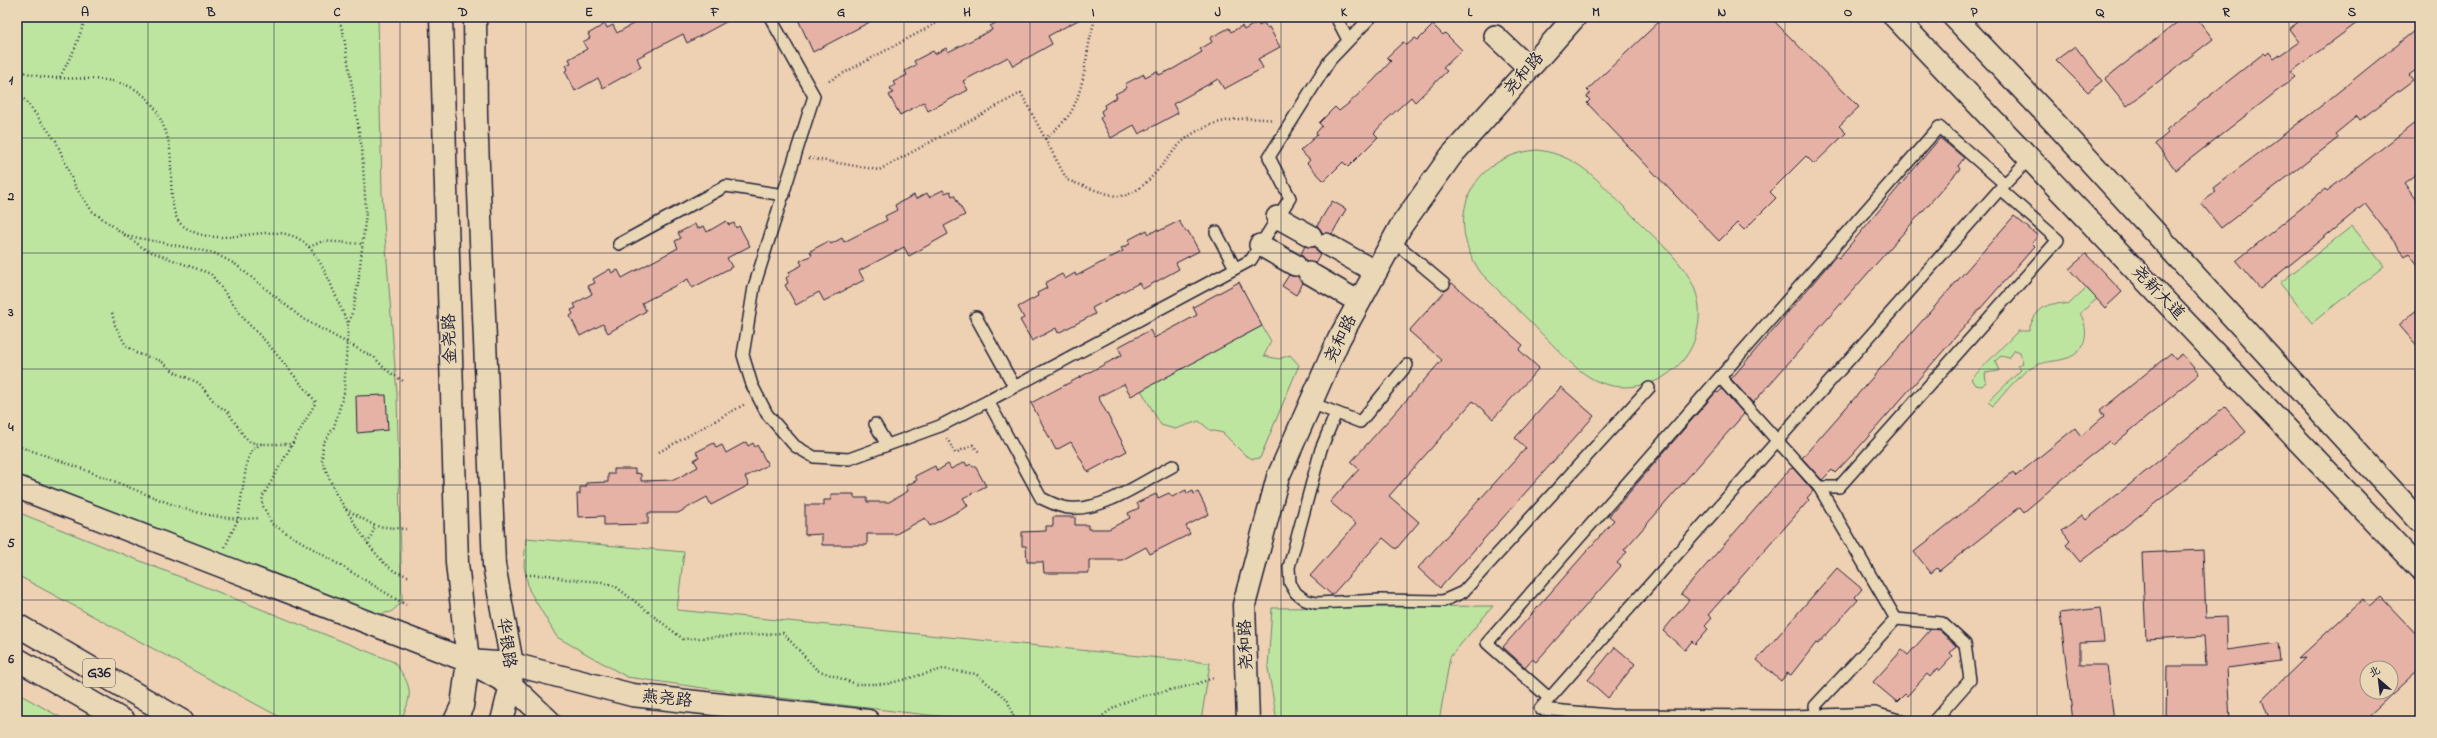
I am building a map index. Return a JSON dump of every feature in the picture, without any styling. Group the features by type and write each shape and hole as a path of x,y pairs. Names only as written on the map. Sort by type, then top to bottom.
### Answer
{"main road":[{"name":"金尧路","path":"441,17 457,563 468,661"},
{"name":"金尧路","path":"475,17 476,116 494,565"},
{"name":"尧和路","path":"1248,721 1244,605 1278,477 1339,339 1394,241 1451,156 1575,17"},
{"name":"尧新大道","path":"1895,17 2420,569"},
{"path":"1954,17 2054,122 2420,521"},
{"path":"17,487 468,661 511,674 549,721"},
{"name":"华银路","path":"494,565 511,674 502,721"},
{"name":"G36","path":"17,625 182,721"},
{"name":"G36","path":"17,659 124,721"},
{"path":"455,721 462,706 468,661"},
{"name":"燕尧路","path":"511,674 632,695 868,721"}],"street":[{"path":"1495,36 1529,68"},
{"path":"1277,217 1376,272"},
{"path":"1260,245 1359,302"}],"lane":[{"path":"770,17 814,96 754,287 743,355 752,385 758,398 767,414 794,446 814,457 849,459 940,426 1251,260 1290,198 1269,157 1330,60 1371,17"},
{"path":"1336,17 1348,40"},
{"path":"1549,698 1487,643 1939,127 2058,240 1839,487 1819,487"},
{"path":"1902,721 1875,714 1817,715 1794,719 1610,715 1540,708 2002,187 2030,158"},
{"path":"620,244 726,186 784,195"},
{"path":"1216,232 1235,268"},
{"path":"1394,241 1444,284"},
{"path":"976,317 1014,386"},
{"path":"1311,403 1360,422 1407,365"},
{"path":"1720,377 1819,487 1896,619"},
{"path":"1336,413 1321,448 1306,502 1289,567 1290,582 1305,600 1316,603 1381,600 1443,602 1463,592 1649,388"},
{"path":"988,401 1041,498 1054,504 1070,508 1096,506 1173,466"},
{"path":"875,424 887,445"},
{"path":"1817,715 1815,706 1896,619"},
{"path":"1896,619 1942,623 1965,644 1970,680 1934,721"}],"path":[{"path":"60,77 75,48 86,17"},
{"path":"338,17 343,31 362,149 366,212 353,310 348,324 344,393 334,427 323,444 322,461 344,508 368,544 383,562 394,571 410,577"},
{"path":"829,81 948,17"},
{"path":"1088,17 1094,22"},
{"path":"1045,139 1071,112 1085,69 1096,17"},
{"path":"17,70 43,77 121,82 134,88 156,110 169,143 172,208 175,218 182,225 205,237 239,237 272,232 303,241 318,258 348,324"},
{"path":"796,156 879,170 1021,93 1067,180 1120,196 1136,190 1155,174 1183,141 1202,128 1224,120 1257,118 1290,123"},
{"path":"17,95 25,100 56,141 75,186 92,211 122,235 146,250 211,274 218,281 245,320 268,344 316,402 263,496 262,504 272,524 406,605"},
{"path":"122,235 214,253 235,264 303,319 326,333 348,342 375,358 385,369 403,381"},
{"path":"309,247 323,241 362,244"},
{"path":"112,313 115,325 125,344 136,352 161,361 176,373 199,383 216,404 228,412 250,442 261,444 292,444"},
{"path":"659,452 758,398"},
{"path":"940,426 956,452 973,445 979,452"},
{"path":"222,552 238,519 247,461 252,450 261,444"},
{"path":"17,446 63,461 178,506 217,518 259,518"},
{"path":"344,508 376,526 406,528"},
{"path":"368,544 376,526"},
{"path":"526,575 549,575 564,579 602,582 615,586 683,640 783,633 817,670 856,684 887,684 943,669 976,674 1007,699 1015,721"},
{"path":"1097,721 1115,706 1132,699 1159,691 1198,685 1215,677"}],"green space":[{"path":"17,17 378,17 382,194 397,395 402,602 391,612 367,616 17,477"},
{"path":"1537,150 1553,153 1567,158 1591,174 1674,257 1685,271 1693,286 1698,303 1699,321 1694,341 1680,364 1670,373 1658,380 1641,385 1624,387 1607,385 1591,378 1579,370 1567,360 1482,274 1470,253 1464,233 1464,213 1469,194 1480,178 1495,164 1514,155"},
{"path":"2352,226 2384,266 2312,323 2280,283"},
{"path":"2086,288 2097,299 2080,313 2085,327 2085,334 2082,347 2078,352 2064,359 2042,363 2029,369 2017,379 1993,406 1988,402 2021,370 2017,366 2023,363 2020,352 2015,350 2009,358 2001,356 1995,361 1999,371 1985,373 1986,382 1982,386 1975,385 1971,379 2018,331 2029,331 2034,318 2042,309 2054,304 2068,305"},
{"path":"1262,326 1271,341 1264,356 1279,359 1290,355 1299,365 1260,458 1253,459 1245,455 1223,433 1210,430 1199,421 1175,429 1161,425 1141,390"},
{"path":"17,512 394,662 408,684 409,690 408,704 400,721 287,721 17,575"},
{"path":"526,538 684,552 677,610 1210,663 1201,721 1002,721 928,715 738,693 627,677 557,637 529,590 524,566"},
{"path":"1493,606 1450,657 1439,721 1277,721 1268,668 1272,608"},
{"path":"17,693 67,721 17,721"}],"building":[{"path":"645,17 735,17 687,43 683,34 637,58 641,67 603,88 598,78 575,91 565,71 568,69 566,65 571,63 569,59 587,49 583,42 590,38 588,34 605,24 607,28 613,25 617,33"},
{"path":"797,17 879,17 813,52"},
{"path":"1007,17 1084,17 1048,36 1052,44 1013,66 1008,57 963,81 968,90 928,111 924,102 900,115 889,95 893,93 890,88 895,85 893,82 907,75 905,71 916,65 914,61 933,51 935,54 946,48 948,52 992,30 990,26"},
{"path":"1664,17 1770,17 1859,107 1839,126 1846,133 1814,164 1806,156 1770,192 1776,198 1744,230 1737,223 1719,241 1587,103 1590,100 1587,97 1590,93 1587,90"},
{"path":"2184,17 2196,17 2213,39 2127,106 2105,79"},
{"path":"2305,17 2365,17 2291,72 2295,77 2176,170 2155,144 2168,133 2166,130 2264,53 2266,55 2269,52 2274,59 2299,42 2289,29"},
{"path":"1258,22 1259,26 1264,23 1267,28 1269,27 1280,47 1258,59 1263,68 1224,89 1218,79 1173,104 1178,113 1139,134 1134,125 1111,138 1100,118 1103,116 1101,111 1105,108 1104,105 1117,97 1115,94 1127,88 1125,84 1144,74 1145,77 1157,71 1159,75 1173,69 1202,52 1200,49 1212,42 1210,38 1229,28 1231,32 1242,26 1244,30"},
{"path":"1433,25 1443,35 1445,33 1462,50 1443,68 1447,71 1415,102 1411,97 1386,120 1374,133 1378,137 1348,167 1343,162 1324,181 1307,163 1310,160 1300,151 1317,135 1316,133 1322,126 1319,123 1335,107 1339,111 1348,104 1373,81 1391,61 1387,57 1403,42 1407,45 1415,38 1418,40"},
{"path":"2420,26 2420,67 2409,75 2413,80 2360,120 2357,116 2335,134 2338,138 2221,228 2201,203 2216,192 2213,188 2321,106"},
{"path":"2075,46 2102,81 2088,92 2056,60"},
{"path":"2420,119 2420,171 2404,183 2420,204 2420,268 2409,253 2405,256 2365,204 2260,289 2236,261 2325,189 2327,191"},
{"path":"1940,138 1964,158 1958,166 1960,169 1753,403 1731,379 1836,256 1839,258"},
{"path":"943,190 945,193 950,191 952,196 954,195 965,215 944,226 948,234 909,256 904,247 859,271 864,280 824,301 819,292 796,305 785,285 788,283 786,278 790,275 789,272 802,265 800,261 812,255 810,251 829,241 831,244 842,238 844,242 887,220 885,216 897,210 895,205 914,195 916,199 927,193 929,197"},
{"path":"1332,201 1346,209 1332,234 1322,233 1317,226"},
{"path":"2014,216 2038,236 2032,243 2035,246 1854,453 1835,473 1832,470 1822,480 1802,458"},
{"path":"726,221 729,225 734,223 736,228 739,226 750,246 727,258 732,267 692,288 688,279 642,303 646,311 608,333 603,324 580,336 570,316 573,314 571,310 576,308 574,304 592,294 588,286 595,283 593,279 610,269 612,273 618,270 622,278 678,248 675,241 681,238 678,233 695,224 697,229 704,226 707,232"},
{"path":"1179,221 1186,232 1188,231 1199,251 1176,263 1179,269 1143,289 1139,283 1092,308 1095,314 1058,333 1056,328 1032,341 1020,320 1024,318 1018,307 1038,296 1037,293 1047,288 1045,283 1062,274 1065,279 1075,273 1076,276 1123,251 1121,248 1130,244 1128,240 1147,230 1149,234 1158,229 1159,231"},
{"path":"1305,246 1315,247 1320,254 1315,263 1306,262 1301,254"},
{"path":"2086,254 2122,292 2105,308 2069,269"},
{"path":"1289,275 1298,276 1303,283 1296,295 1282,286"},
{"path":"1239,282 1262,326 1131,396 1124,384 1098,397 1127,451 1088,472 1071,442 1056,450 1031,403 1122,355 1118,347 1150,330 1154,338 1197,315 1193,307"},
{"path":"1452,283 1523,345 1519,350 1539,368 1493,419 1473,401 1389,496 1419,522 1396,549 1383,538 1332,595 1310,576 1356,524 1330,502 1359,469 1351,462 1442,360 1409,331"},
{"path":"2420,307 2420,349 2399,325"},
{"path":"2171,353 2176,359 2182,354 2199,374 2113,445 2109,441 2024,512 2020,507 1939,571 1937,568 1931,573 1914,552 2013,472 2016,476 2075,428 2081,436 2104,416 2100,411"},
{"path":"1561,387 1594,416 1440,588 1418,568 1526,448 1515,438"},
{"path":"1722,389 1744,414 1624,550 1627,552 1617,563 1621,566 1536,662 1532,659 1525,667 1503,647 1614,520 1609,516 1716,392 1718,393"},
{"path":"386,395 388,430 357,433 356,396"},
{"path":"2225,407 2246,432 2080,562 2066,545 2070,541 2062,531 2082,515 2086,520"},
{"path":"746,442 748,446 753,443 755,447 757,445 768,465 745,477 749,485 711,505 707,497 678,513 648,513 648,524 604,525 604,516 578,517 577,494 580,494 580,487 586,487 586,483 608,482 608,474 614,474 614,469 635,469 635,473 641,474 641,481 674,480 698,467 694,460 699,457 696,452 714,443 716,448 722,445 726,453"},
{"path":"965,462 967,466 971,464 973,467 975,466 986,486 963,498 968,506 930,526 925,518 896,534 867,534 867,545 822,545 822,534 805,535 805,505 824,505 824,500 831,500 831,494 854,494 854,498 867,498 867,502 889,502 908,491 906,486 917,480 915,476 935,466 937,471 948,464 951,469"},
{"path":"1793,468 1813,491 1807,498 1809,500 1708,615 1712,618 1705,626 1708,629 1695,644 1692,641 1685,650 1663,631 1689,600 1681,594 1790,469"},
{"path":"1186,490 1187,494 1193,491 1194,494 1198,492 1209,514 1186,526 1190,534 1150,554 1146,547 1122,560 1089,560 1089,573 1044,573 1043,562 1027,562 1026,546 1022,546 1022,532 1046,531 1046,526 1053,526 1053,517 1075,517 1075,525 1088,525 1088,529 1109,529 1130,518 1128,513 1139,508 1137,503 1156,494 1158,498 1169,493 1172,497"},
{"path":"2203,550 2206,618 2226,617 2227,650 2278,643 2280,661 2227,668 2230,721 2166,721 2167,666 2206,666 2204,636 2146,639 2142,553"},
{"path":"1837,568 1862,589 1855,597 1858,600 1818,644 1816,643 1791,675 1787,673 1781,681 1757,660"},
{"path":"2381,597 2420,638 2420,668 2399,688 2399,660 2359,660 2359,700 2386,700 2363,721 2270,721 2262,700 2305,658 2298,659 2363,599 2369,607"},
{"path":"2100,608 2104,642 2080,643 2080,665 2107,665 2114,721 2073,721 2060,613"},
{"path":"1931,629 1939,630 1956,646 1950,653 1953,656 1939,671 1937,668 1930,677 1927,674 1907,696 1905,694 1897,702 1873,682 1902,650 1908,655"},
{"path":"1615,647 1635,664 1608,698 1588,680"}]}
